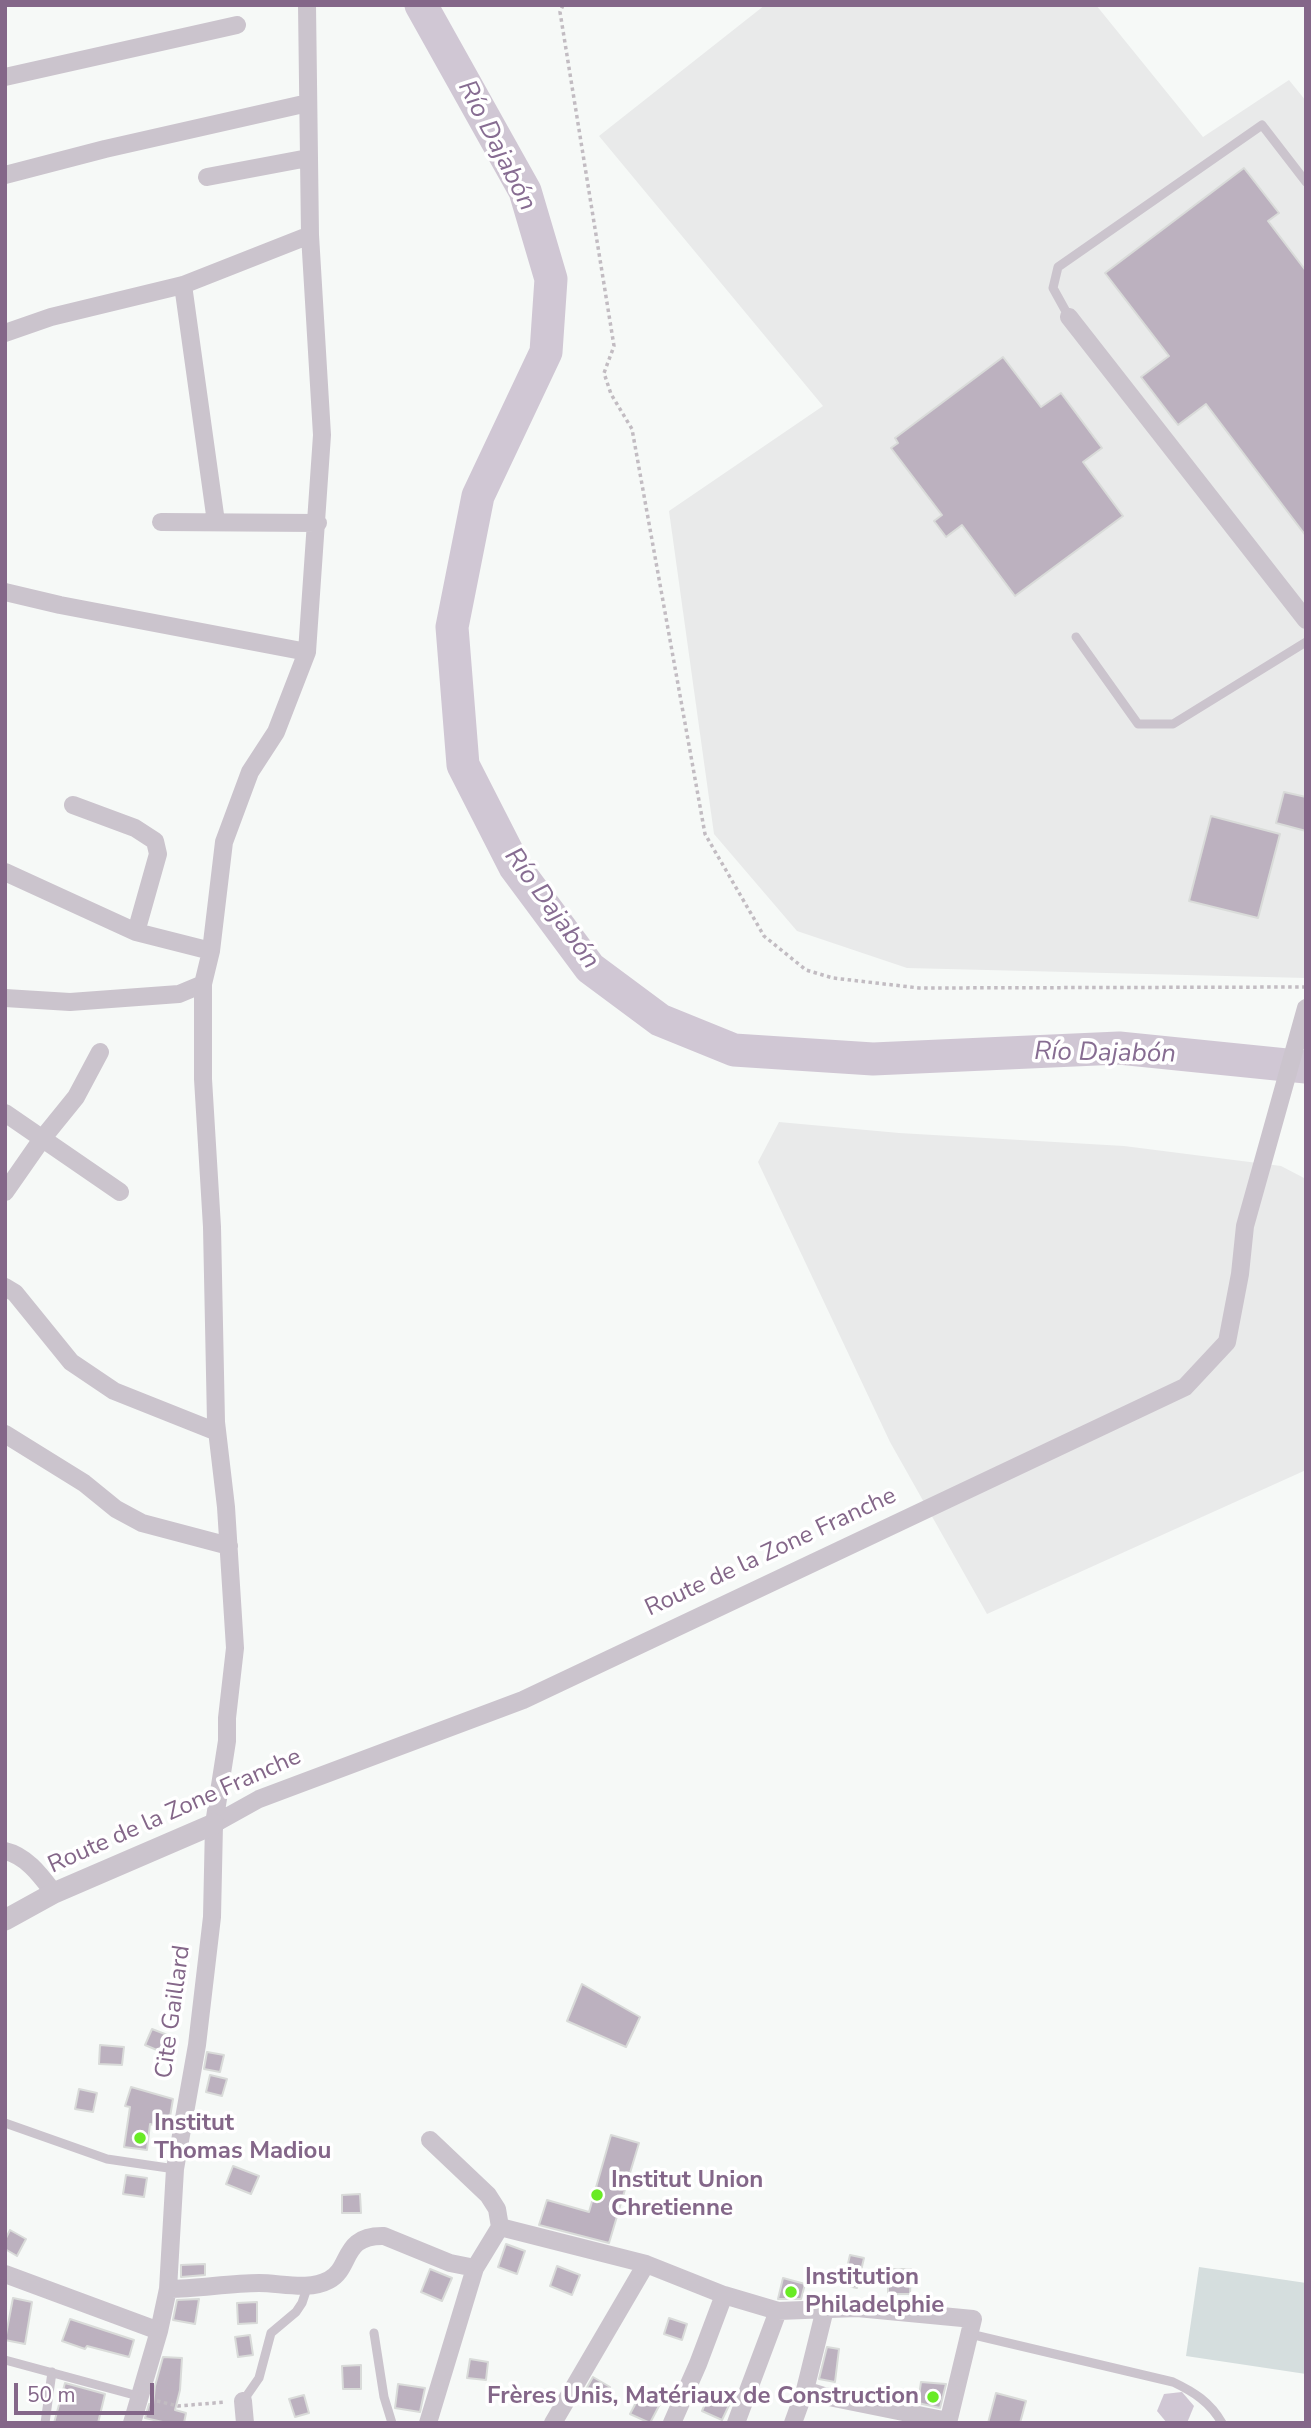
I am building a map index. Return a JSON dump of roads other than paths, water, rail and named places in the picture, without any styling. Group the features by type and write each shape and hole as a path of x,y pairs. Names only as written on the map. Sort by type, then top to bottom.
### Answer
{"street":[{"name":"Cite Gaillard","path":"132,2423 168,2290 175,2169 197,2045 211,1930 214,1824 227,1741 235,1648 229,1546 217,1432 212,1227 203,1079 203,984 211,951 223,842 250,772 276,732 307,652 318,523 323,436 310,235 307,5"},
{"path":"5,77 237,25"},
{"path":"5,175 105,149 307,103"},
{"path":"207,177 308,158"},
{"path":"5,333 51,317 183,285 310,235"},
{"path":"183,285 216,522"},
{"path":"1069,317 1306,620"},
{"path":"161,522 318,523"},
{"path":"5,593 307,652"},
{"path":"73,805 135,828 155,841 158,854 136,932"},
{"path":"5,872 136,932 211,951"},
{"path":"5,998 70,1002 179,993 203,984"},
{"name":"Route de la Zone Franche","path":"5,1920 54,1894 214,1824 259,1799 523,1700 1185,1387 1227,1342 1240,1274 1245,1226 1306,1008"},
{"path":"5,1192 76,1097 100,1052"},
{"path":"5,1113 120,1192"},
{"path":"5,1287 15,1293 71,1362 114,1391 217,1432"},
{"path":"5,1434 84,1483 116,1509 142,1523 229,1546"},
{"path":"5,1851 16,1854 40,1874 54,1894"},
{"path":"428,2423 475,2268 500,2227 497,2209 488,2195 430,2140"},
{"path":"500,2227 646,2264 724,2295 778,2311 857,2308 973,2319 948,2422 805,2390"},
{"path":"168,2290 258,2283 321,2283 334,2277 360,2240 373,2235 384,2236 450,2263 475,2268"},
{"path":"553,2423 646,2264"},
{"path":"5,2274 159,2331"},
{"path":"672,2423 724,2295"},
{"path":"793,2423 805,2390 825,2309"},
{"path":"736,2423 778,2311"},
{"path":"243,2401 245,2423"}],"lane":[{"path":"1069,317 1053,288 1058,267 1262,125 1306,182"},
{"path":"1076,637 1138,724 1173,724 1306,642"},
{"path":"5,2123 107,2159 175,2169"},
{"path":"243,2401 259,2378 271,2333 296,2312 302,2303 307,2285"},
{"path":"374,2333 384,2397 392,2423"},
{"path":"970,2334 1173,2382 1198,2394 1217,2413 1222,2423"},
{"path":"5,2360 138,2396"},
{"path":"45,2423 52,2372"}],"waterway":[{"name":"Río Dajabón","path":"421,5 525,191 551,279 546,352 478,496 452,627 463,765 515,867 590,968 660,1020 734,1050 873,1059 1119,1048 1306,1067"}],"place":[{"name":"Institut Thomas Madiou","path":"140,2138"},
{"name":"Institut Union Chretienne","path":"597,2195"},
{"name":"Institution Philadelphie","path":"791,2292"},
{"name":"Frères Unis, Matériaux de Construction","path":"933,2397"}]}
